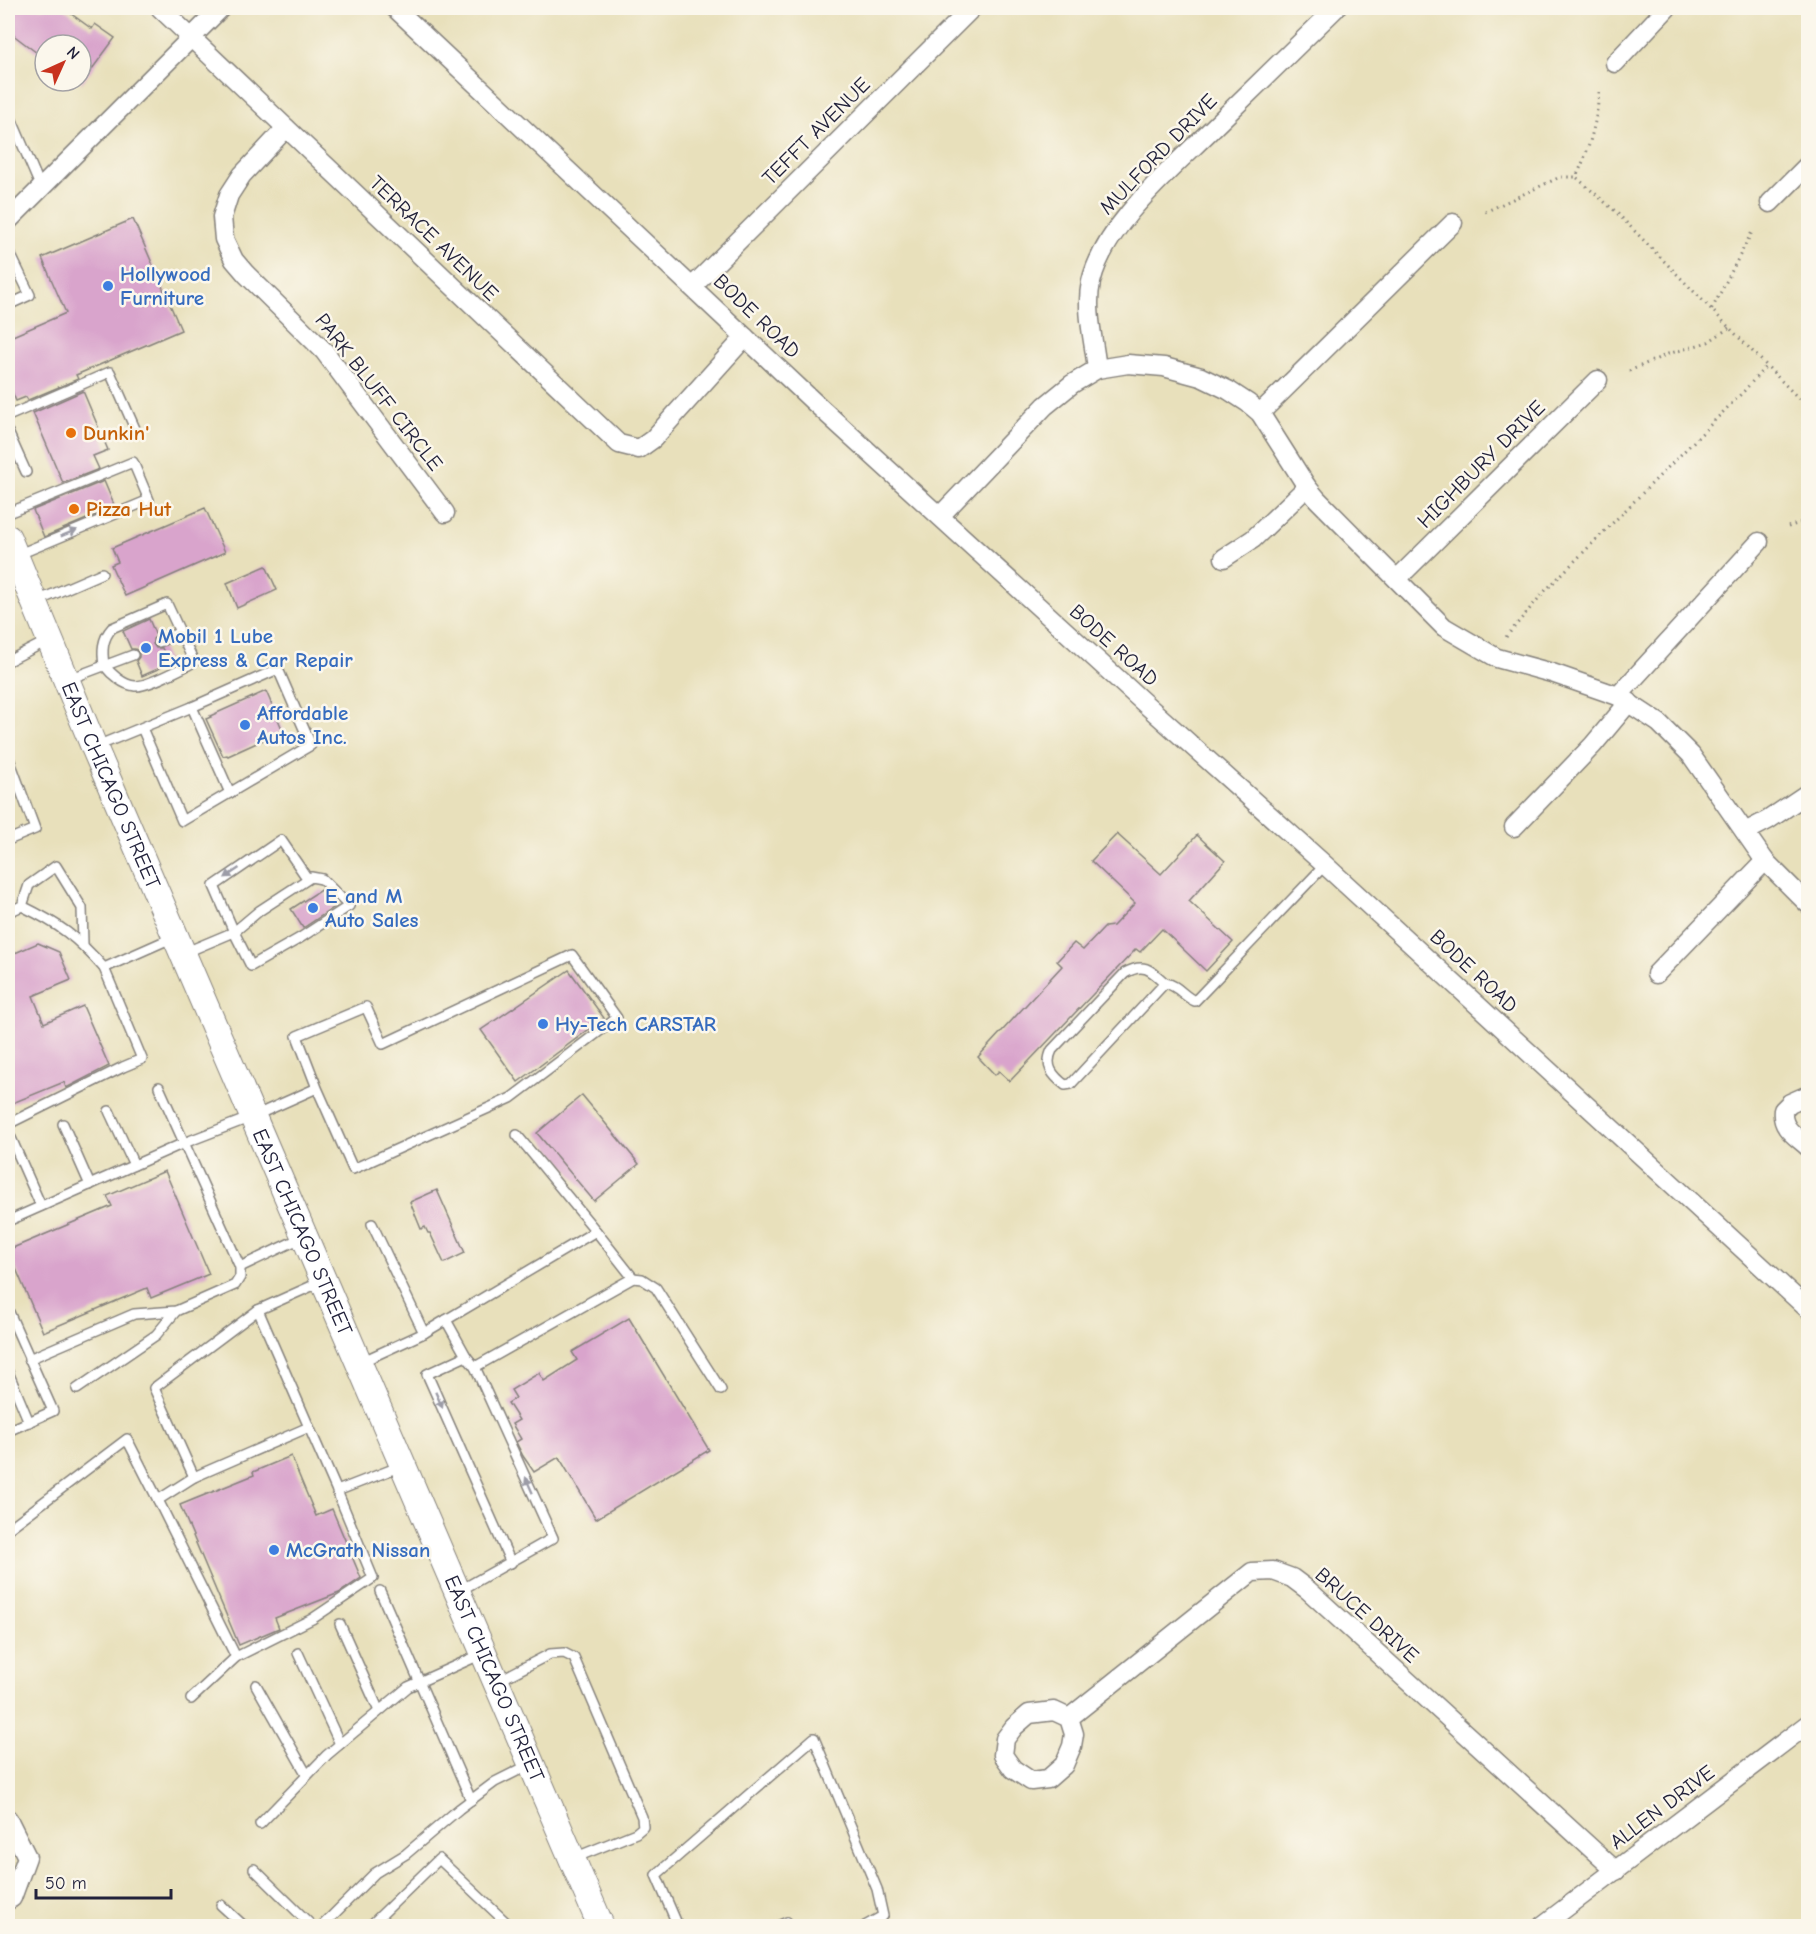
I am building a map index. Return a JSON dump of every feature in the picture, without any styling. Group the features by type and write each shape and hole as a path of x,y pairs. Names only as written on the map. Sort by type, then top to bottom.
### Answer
{"main road":[{"name":"EAST CHICAGO STREET","path":"11,547 94,747 601,1926"}],"street":[{"name":"TERRACE AVENUE","path":"160,8 609,437 619,444 634,449 645,446 745,337"},
{"path":"8,221 221,8"},
{"name":"BODE ROAD","path":"395,8 813,401 1325,865 1809,1309"},
{"name":"MULFORD DRIVE","path":"1097,369 1089,317 1091,282 1105,248 1120,222 1336,8"},
{"path":"1615,63 1667,8"},
{"name":"TEFFT AVENUE","path":"693,286 961,11"},
{"name":"PARK BLUFF CIRCLE","path":"286,128 243,175 229,195 222,217 224,239 234,260 246,274 324,351 445,513"},
{"path":"1770,203 1809,165"},
{"path":"1260,413 1453,223"},
{"path":"940,516 1045,406 1072,384 1097,369 1128,363 1164,367 1201,377 1228,390 1260,413 1307,487 1325,508 1444,627 1497,658 1552,673 1623,699 1659,723 1691,755 1765,861 1809,904"},
{"name":"HIGHBURY DRIVE","path":"1397,579 1598,380"},
{"path":"1224,558 1253,539 1307,487"},
{"path":"1514,827 1593,745 1623,699 1759,542"},
{"path":"1745,832 1809,793"},
{"path":"1656,974 1765,861"},
{"path":"1809,1095 1790,1103 1783,1110 1782,1118 1784,1125 1809,1148"},
{"name":"BRUCE DRIVE","path":"1069,1718 1252,1572 1274,1571 1292,1578 1308,1590 1616,1871"},
{"name":"ALLEN DRIVE","path":"1542,1926 1564,1920 1616,1871 1809,1724"},
{"path":"8,1819 27,1857 12,1898 8,1899"}],"lane":[{"path":"8,111 41,188"},
{"path":"8,249 30,295 8,305"},
{"path":"8,414 110,372 135,431"},
{"path":"8,432 26,472"},
{"path":"8,513 133,462 150,500 11,547"},
{"path":"33,602 102,573"},
{"path":"167,604 194,663 135,686 111,673 104,665 103,646 112,628 167,604"},
{"path":"159,642 180,632"},
{"path":"8,661 50,640"},
{"path":"66,680 133,655"},
{"path":"94,747 278,669 311,745 182,821 142,728"},
{"path":"192,707 230,793"},
{"path":"8,756 35,829 8,840"},
{"path":"104,968 180,945 234,932 307,878 320,878 349,906 252,966 234,932 214,886 281,840 307,878"},
{"path":"1165,983 1071,1084 1065,1085 1052,1073 1049,1061 1052,1050 1125,974 1137,968 1144,968 1195,1001 1325,865"},
{"path":"22,906 29,885 56,867 82,908 83,944"},
{"path":"8,912 22,906 52,920 83,944 104,968 142,1059 8,1124"},
{"path":"572,955 617,1018 511,1098 353,1169 317,1088 297,1036 366,1008 383,1044 572,955"},
{"path":"29,1359 134,1314 176,1311 235,1285 240,1277 240,1267 159,1087"},
{"path":"8,1221 184,1143 317,1088"},
{"path":"109,1111 134,1165"},
{"path":"63,1124 90,1185"},
{"path":"517,1135 633,1278"},
{"path":"11,1138 42,1206"},
{"path":"372,1224 424,1333"},
{"path":"359,1363 424,1333 596,1231"},
{"path":"240,1267 305,1236"},
{"path":"475,1366 633,1278 642,1279 656,1288 721,1390"},
{"path":"194,1477 154,1388 258,1310 325,1280"},
{"path":"8,1310 53,1411 8,1431"},
{"path":"191,1699 236,1657 312,1619 373,1578 258,1310"},
{"path":"77,1389 156,1335 176,1311"},
{"path":"446,1320 466,1356 475,1366 553,1538 457,1592"},
{"path":"466,1356 427,1374 510,1563"},
{"path":"8,1372 30,1422"},
{"path":"158,1500 194,1477 309,1427"},
{"path":"8,1529 127,1439 236,1657"},
{"path":"337,1491 403,1465"},
{"path":"380,1591 471,1800"},
{"path":"340,1623 379,1711"},
{"path":"298,1653 340,1744"},
{"path":"260,1824 340,1744 408,1687 484,1653"},
{"path":"496,1682 550,1654 564,1653 574,1658 588,1690 642,1817 643,1827 636,1833 572,1859"},
{"path":"256,1685 307,1775"},
{"path":"678,1926 656,1875 814,1738 876,1889 883,1916 865,1926"},
{"path":"322,1926 375,1873 406,1854 495,1782 531,1764"},
{"path":"370,1926 439,1859 510,1926"},
{"path":"255,1869 312,1926"},
{"path":"221,1905 244,1926"},
{"path":"778,1926 787,1922 789,1926"}],"path":[{"path":"1576,177 1593,129 1599,92"},
{"path":"1485,212 1560,177 1576,177 1615,211 1809,408"},
{"path":"1712,309 1753,230"},
{"path":"1629,371 1649,361 1708,342 1729,328"},
{"path":"1506,637 1543,593 1655,482 1766,366"},
{"path":"1788,527 1809,520"}],"building":[{"path":"8,8 63,8 92,29 95,24 115,38 93,68 93,33 33,33 33,50 8,31"},
{"name":"Hollywood Furniture","path":"133,219 181,330 76,375 78,379 28,400 26,397 16,401 8,382 8,338 66,313 42,258"},
{"name":"Dunkin'","path":"83,391 108,450 93,456 99,469 63,483 33,413"},
{"name":"Pizza Hut","path":"104,481 115,507 44,537 33,510"},
{"path":"205,508 225,552 125,596 111,565 118,562 112,548"},
{"path":"266,566 277,590 237,608 227,583"},
{"name":"Mobil 1 Lube Express & Car Repair","path":"149,619 156,636 153,644 156,648 162,648 169,664 142,676 136,661 139,652 131,649 123,631"},
{"name":"Affordable Autos Inc.","path":"266,691 283,731 228,756 223,756 206,719"},
{"path":"1117,834 1161,874 1197,835 1225,861 1189,901 1233,942 1206,971 1162,929 1140,952 1136,949 1010,1081 999,1071 995,1075 978,1057 1062,966 1057,961 1074,943 1083,950 1105,927 1113,926 1135,903 1091,861"},
{"name":"E and M Auto Sales","path":"322,889 336,906 303,928 291,909"},
{"path":"38,943 59,952 71,980 33,996 44,1023 83,1006 109,1066 66,1088 64,1082 8,1105 8,1002 14,1000 8,986 8,956"},
{"name":"Hy-Tech CARSTAR","path":"569,970 604,1018 518,1082 481,1030"},
{"path":"582,1095 639,1164 594,1201 537,1133"},
{"path":"165,1171 209,1274 151,1298 147,1288 43,1332 8,1250 112,1206 107,1196"},
{"path":"437,1190 465,1253 444,1263 430,1233 425,1227 421,1229 410,1202"},
{"path":"629,1318 709,1450 596,1519 559,1457 534,1472 516,1442 521,1439 512,1424 519,1420 508,1403 516,1398 511,1390 539,1373 544,1381 577,1360 572,1352"},
{"name":"McGrath Nissan","path":"291,1456 316,1516 332,1509 361,1578 339,1593 275,1618 279,1628 239,1645 180,1505 254,1475 253,1472"}],"place":[{"name":"Hollywood Furniture","path":"108,286"},
{"name":"Dunkin'","path":"71,433"},
{"name":"Pizza Hut","path":"74,509"},
{"name":"Mobil 1 Lube Express & Car Repair","path":"146,648"},
{"name":"Affordable Autos Inc.","path":"245,725"},
{"name":"E and M Auto Sales","path":"313,908"},
{"name":"Hy-Tech CARSTAR","path":"543,1024"},
{"name":"McGrath Nissan","path":"274,1550"}]}
